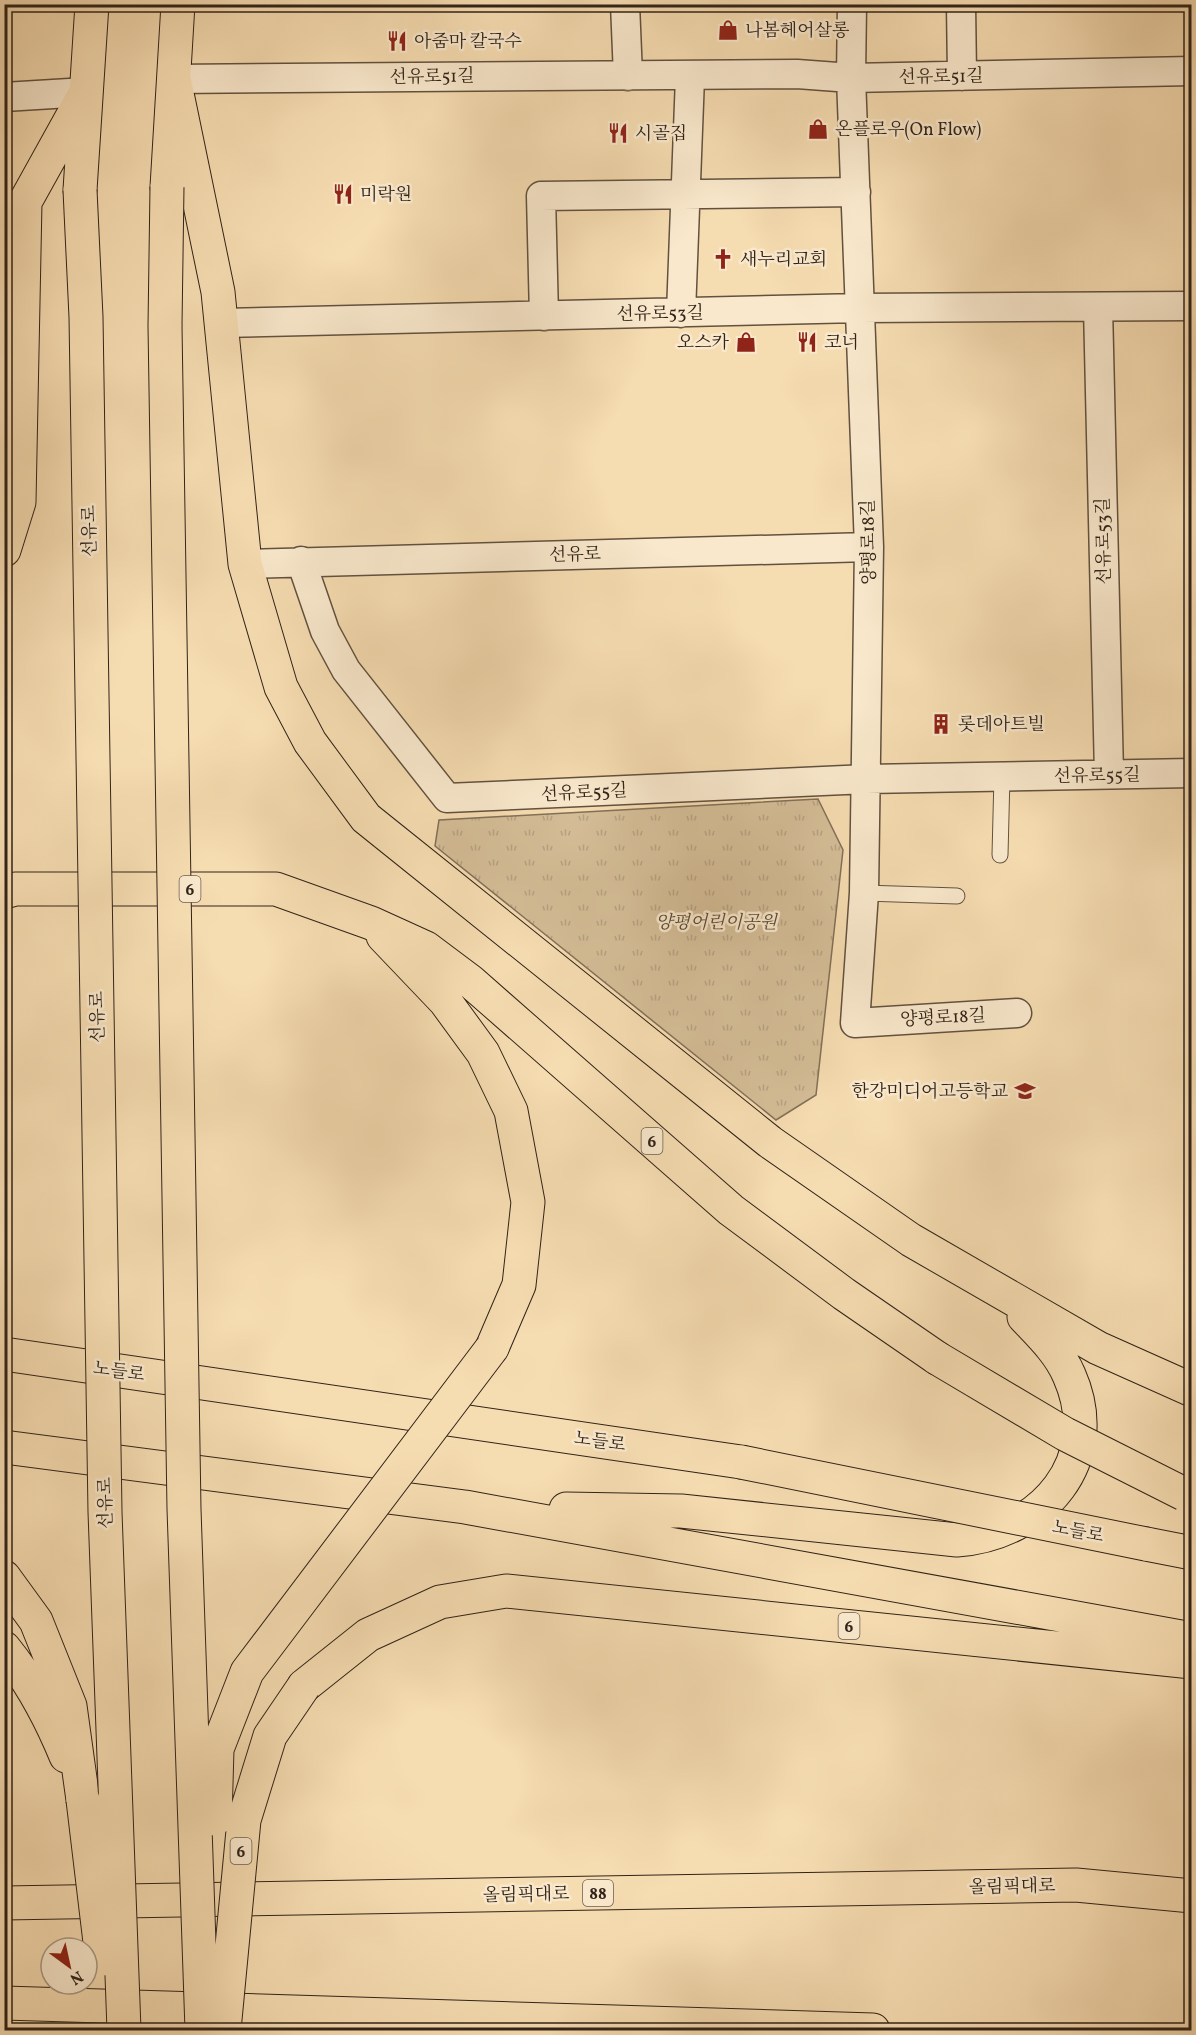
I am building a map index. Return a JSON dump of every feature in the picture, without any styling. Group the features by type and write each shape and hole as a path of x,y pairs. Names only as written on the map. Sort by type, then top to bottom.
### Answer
{"main road":[{"name":"선유로","path":"92,4 80,190 86,329 105,1512 124,2031"},
{"path":"178,4 167,187 165,338 184,1509 202,2031"},
{"path":"174,79 222,323 245,564 281,687 310,742 366,818 770,1142 910,1240 1098,1348 1191,1390"},
{"path":"4,550 19,502 14,322 26,202 86,92"},
{"name":"6","path":"4,892 15,889 276,889 371,923 426,948 731,1210 844,1294 937,1358 1065,1434 1188,1496"},
{"path":"211,2031 216,1749 247,1672 492,1348 519,1285 528,1202 511,1111 483,1053 445,1000 371,923"},
{"path":"465,1507 681,1511 957,1540 1000,1532 1030,1516 1056,1491 1077,1459 1081,1432 1077,1401 1069,1375 1054,1350 1002,1294"},
{"name":"노들로","path":"4,1354 741,1462 1191,1553"},
{"path":"4,1445 465,1507 1191,1639"},
{"path":"4,1577 36,1621 70,1706 84,1800 110,2031"},
{"name":"6","path":"224,2031 244,1820 270,1736 304,1686 368,1635 440,1602 506,1591 1191,1662"},
{"path":"4,1648 20,1668 52,1722 84,1800"},
{"name":"올림픽대로","path":"4,1903 1076,1885 1191,1896"},
{"path":"4,2003 873,2031"}],"street":[{"path":"625,4 628,76"},
{"name":"양평로18길","path":"852,4 852,78 869,547 864,893 855,1023 1017,1013"},
{"path":"961,4 962,76"},
{"name":"선유로51길","path":"174,79 534,74 690,77 797,74 852,78 1191,71"},
{"path":"681,313 690,77"},
{"path":"4,97 86,92"},
{"path":"543,316 541,196 856,192"},
{"name":"선유로53길","path":"222,323 860,308 1191,306"},
{"name":"선유로53길","path":"1098,307 1109,774"},
{"name":"선유로","path":"245,564 869,547"},
{"name":"선유로55길","path":"301,561 326,631 346,670 447,798 867,779 1191,773"}],"lane":[{"path":"1000,855 1002,776"},
{"path":"864,893 957,896"}],"green space":[{"name":"양평어린이공원","path":"818,799 843,850 816,1095 776,1120 435,846 439,820"}],"place":[{"name":"나봄헤어살롱","path":"728,30"},
{"name":"아줌마 칼국수","path":"397,41"},
{"name":"온플로우(On Flow)","path":"818,129"},
{"name":"시골집","path":"618,133"},
{"name":"미락원","path":"343,194"},
{"name":"새누리교회","path":"723,259"},
{"name":"오스카","path":"746,342"},
{"name":"코너","path":"807,342"},
{"name":"롯데아트빌","path":"941,724"},
{"name":"한강미디어고등학교","path":"1025,1091"}]}
